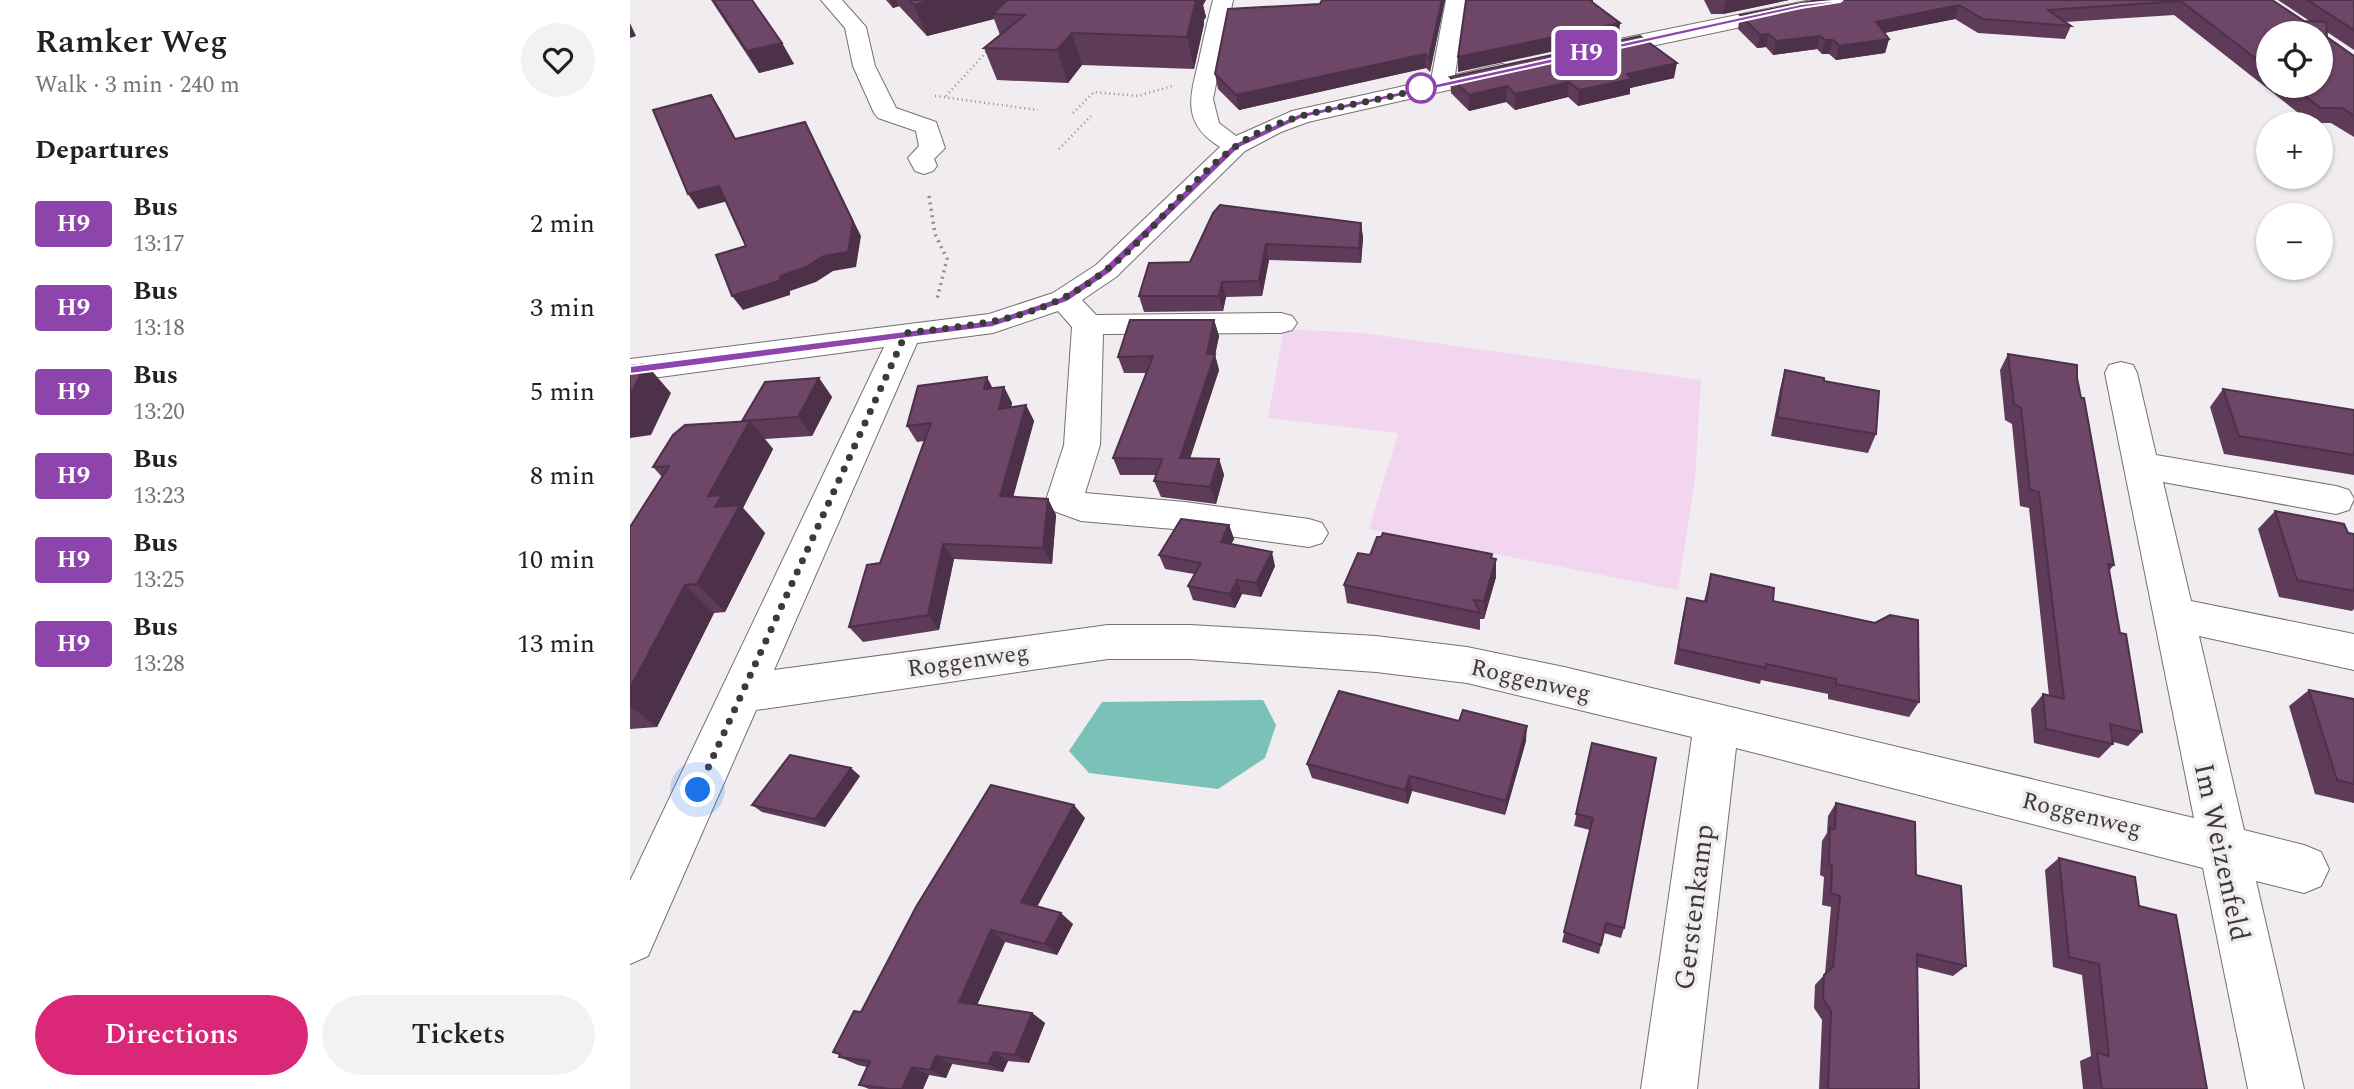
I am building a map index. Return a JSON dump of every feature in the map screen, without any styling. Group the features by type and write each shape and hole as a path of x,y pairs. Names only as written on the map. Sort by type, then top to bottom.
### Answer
{"street":[{"path":"831,0 855,27 864,66 886,113 927,127 932,148 922,158 924,166"},
{"path":"1223,0 1200,99 1202,114 1214,134 1236,146"},
{"path":"1443,84 1456,0"},
{"path":"1574,55 1840,0"},
{"path":"630,370 993,323 1064,299 1106,271 1236,146 1301,116 1521,67"},
{"path":"1064,299 1088,325 1082,445 1064,500 1081,507 1185,516 1309,533"},
{"path":"1088,325 1281,323"},
{"path":"630,938 742,693 918,331"},
{"name":"Im Weizenfeld","path":"2121,373 2276,1089"},
{"path":"2141,465 2336,500"},
{"path":"2172,614 2354,652"},
{"name":"Roggenweg","path":"742,693 1108,642 1190,642 1376,654 1467,665 1564,686 2304,869"},
{"name":"Gerstenkamp","path":"1669,1089 1716,725"}],"path":[{"path":"945,96 990,48"},
{"path":"1073,113 1094,92 1138,96 1188,81 1203,80"},
{"path":"876,90 945,96 1038,110"},
{"path":"1059,149 1093,114"},
{"path":"918,331 947,259 935,234 924,166"}],"shaded area":[{"path":"1284,329 1363,333 1701,380 1695,479 1678,590 1369,529 1398,433 1268,418"},
{"path":"1263,700 1276,725 1265,758 1218,789 1089,773 1069,751 1102,702"}],"building":[{"path":"713,0 752,0 782,43 747,51"},
{"path":"909,0 932,0 914,5"},
{"path":"1007,0 1196,0 1187,37 1072,33 1057,50 984,48 1025,15 993,14"},
{"path":"1322,0 1442,0 1429,58 1425,54 1236,95 1215,74 1228,9 1320,4"},
{"path":"1466,0 1592,0 1620,23 1458,57"},
{"path":"1817,0 2272,0 2304,21 2256,21 2256,59 2181,1 2048,10 2071,26 1983,19 1959,5 1876,22 1889,39 1839,46 1833,40 1825,40 1820,36 1776,41 1769,34 1760,35 1740,15"},
{"path":"2307,0 2354,0 2354,30"},
{"path":"1640,36 1677,63 1627,74 1632,79 1579,90 1569,82 1515,94 1507,86 1469,95 1450,77"},
{"path":"2333,41 2354,56 2354,116 2342,108 2321,108 2307,98 2333,98"},
{"path":"711,95 735,139 805,122 853,222 848,252 824,256 806,267 780,276 781,280 732,296 716,255 746,246 719,186 688,194 653,110"},
{"path":"1220,205 1361,223 1359,248 1266,244 1259,281 1222,282 1219,296 1139,296 1149,263 1190,262 1213,213"},
{"path":"1130,320 1214,320 1207,354 1215,354 1180,458 1219,459 1210,487 1154,481 1162,459 1113,458 1153,356 1118,357"},
{"path":"2008,354 2077,365 2077,378 2081,398 2084,398 2114,565 2108,564 2120,633 2126,634 2142,732 2110,724 2113,744 2046,729 2043,694 2064,699 2039,492 2030,490 2021,408 2014,404"},
{"path":"646,364 630,395 630,366"},
{"path":"1785,370 1824,378 1824,381 1879,391 1876,434 1777,417"},
{"path":"987,377 984,389 1004,387 999,409 1026,405 1000,496 1048,499 1043,548 943,544 928,615 849,627 867,565 880,563 931,423 907,426 918,386"},
{"path":"819,378 798,417 742,421 765,382"},
{"path":"2223,389 2354,410 2354,455 2239,436"},
{"path":"750,421 708,496 722,495 715,507 740,505 697,584 685,585 630,688 630,527 669,466 653,467 673,435 685,425"},
{"path":"2275,511 2344,524 2348,533 2354,534 2354,591 2297,580"},
{"path":"1181,519 1229,525 1221,542 1272,552 1256,583 1237,580 1230,594 1188,586 1201,563 1159,555"},
{"path":"1383,533 1492,554 1491,558 1496,559 1484,601 1474,600 1480,613 1344,585 1358,553 1370,555 1377,537 1381,537"},
{"path":"1711,574 1774,588 1773,601 1875,623 1890,615 1918,620 1919,702 1836,684 1836,679 1766,664 1766,668 1678,649 1687,598 1706,602"},
{"path":"2309,690 2354,699 2354,784 2337,780"},
{"path":"1339,691 1459,721 1463,710 1527,726 1506,801 1410,776 1405,790 1307,764"},
{"path":"1592,743 1656,758 1624,928 1606,923 1601,945 1564,932 1593,818 1576,814"},
{"path":"790,755 851,768 815,819 752,805"},
{"path":"991,785 1074,805 1021,902 1061,913 1045,944 991,930 959,1002 1032,1013 1015,1055 994,1052 988,1064 936,1056 930,1070 912,1067 902,1089 859,1085 870,1061 839,1057 840,1054 833,1052 854,1011 861,1012 916,907"},
{"path":"1836,803 1915,822 1916,875 1961,886 1966,966 1917,954 1919,1089 1828,1089 1831,1011 1823,999 1824,975 1833,967 1840,896 1831,893 1832,865 1829,864 1830,828 1835,829"},
{"path":"2059,858 2135,877 2139,906 2176,915 2207,1089 2102,1089 2097,1053 2109,1056 2099,964 2069,957"}],"bus line":[{"name":"H9","path":"630,370 993,323 1047,307 1106,271 1236,146 1272,127 1301,116 1349,104 1801,6 1840,0"}],"route":[{"path":"698,790 906,333 993,323 1047,307 1064,299 1106,271 1236,146 1272,127 1301,116 1421,88"}]}
